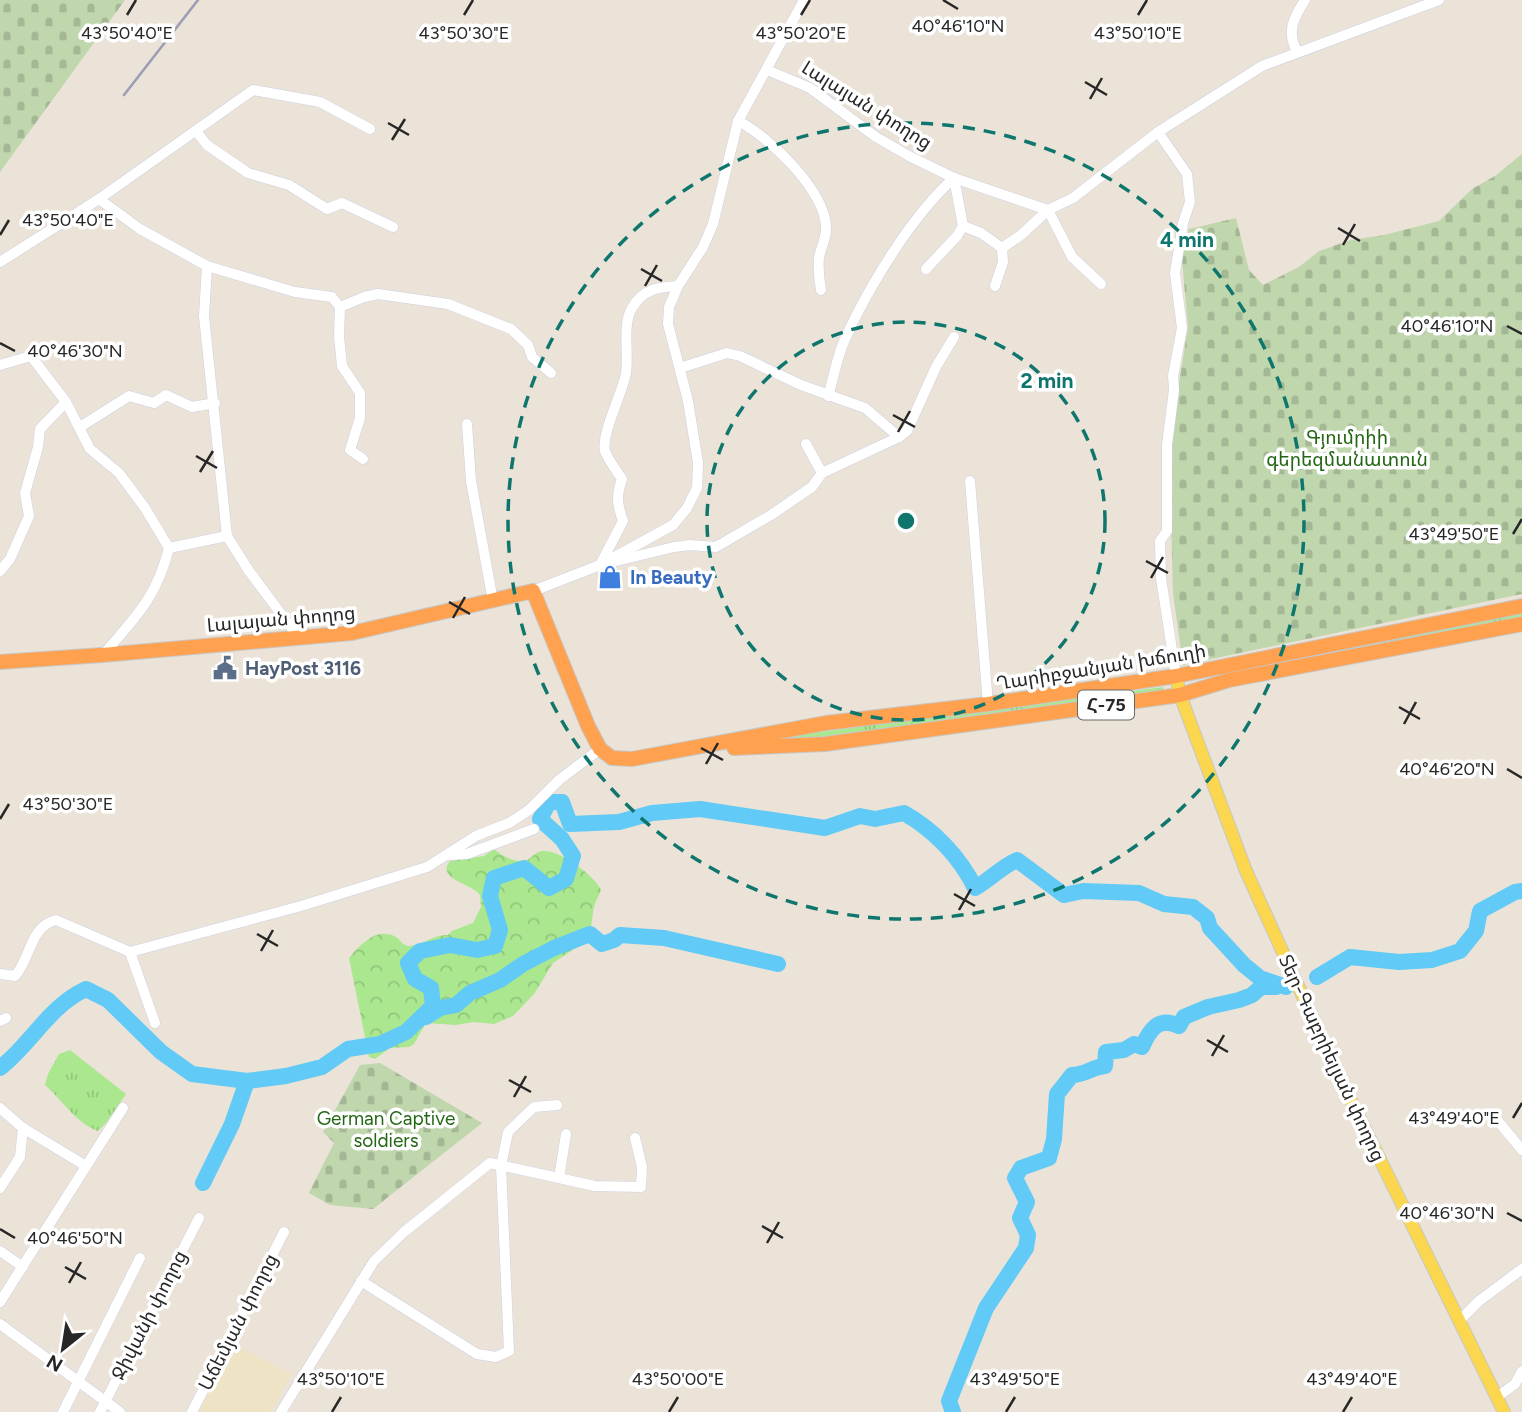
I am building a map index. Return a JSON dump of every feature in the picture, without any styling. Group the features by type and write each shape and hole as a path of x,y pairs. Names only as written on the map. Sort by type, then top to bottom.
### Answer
{"highway":[{"name":"Լալայան փողոց","path":"0,662 352,633 533,591"},
{"path":"533,591 600,749"},
{"name":"Ղարիբջանյան խճուղի","path":"600,749 612,758 632,759 826,723 988,704 1176,676 1522,606"},
{"name":"Ղարիբջանյան խճուղի","path":"684,751 825,744 1180,695 1228,680 1522,624"}],"main road":[{"name":"Տեր-Գաբրիելյան փողոց","path":"1176,676 1180,695 1246,871 1338,1074 1504,1412"}],"street":[{"path":"767,70 804,0"},
{"path":"1297,51 1291,41 1293,18 1305,0"},
{"path":"1002,248 1021,235 1048,209 1073,198 1158,132 1262,66 1439,0"},
{"name":"Լալայան փողոց","path":"533,591 600,565 673,526 687,508 697,488 698,463 680,368 668,324 669,307 713,224 738,121 767,70 810,88 876,137 954,178 1048,209"},
{"path":"0,262 99,199 253,90 320,102 370,129"},
{"path":"738,121 754,129 788,162 811,188 822,208 826,230 819,259 821,290"},
{"path":"196,131 207,145 248,173 289,186 327,209 342,204 393,227"},
{"path":"1158,132 1187,174 1190,202 1183,223 1175,273 1182,328 1173,376 1174,390 1167,445 1167,531 1160,541 1162,593 1176,676"},
{"path":"926,269 963,226 954,178"},
{"path":"828,396 844,341 882,270 938,192 954,178"},
{"path":"99,199 140,229 207,266 295,292 332,296 340,307 342,366 360,393 360,418 350,450 363,459"},
{"path":"1048,209 1072,257 1101,284"},
{"path":"963,226 981,233 1002,248"},
{"path":"995,286 1003,262 1002,248"},
{"path":"207,266 204,316 227,536 248,571 299,638"},
{"path":"600,565 623,521 616,494 622,479 605,450 608,429 626,375 626,330 631,309 644,295 657,287 678,286"},
{"path":"340,307 364,297 377,295 448,304 511,329 528,345 533,357 551,373"},
{"path":"680,368 727,352 740,356 828,396 865,408 899,437 906,432 936,367 954,337"},
{"path":"0,365 31,356 66,402 90,449 119,473 145,508 169,548 162,573 149,602 102,655"},
{"path":"80,427 129,396 154,403 166,395 192,407 215,403"},
{"path":"0,572 10,559 29,516 25,493 38,447 40,429 66,402"},
{"path":"467,424 471,481 494,601"},
{"name":"Լալայան փողոց","path":"600,565 674,547 716,547 812,487 822,473 899,437"},
{"path":"806,444 822,473"},
{"path":"970,481 988,704"},
{"path":"169,548 227,536"},
{"path":"0,974 15,976 23,967 34,936 46,922 56,920 130,952 310,903 428,867 477,836 529,810 559,780 600,749"},
{"path":"450,855 467,854 534,829"},
{"path":"130,952 155,1023"},
{"path":"361,1281 477,1354 496,1356 509,1351 501,1166 508,1132 534,1107 557,1105"},
{"path":"0,1108 23,1128 86,1166"},
{"path":"0,1302 123,1108"},
{"path":"1498,1121 1522,1150"},
{"path":"0,1188 20,1157 23,1128"},
{"path":"559,1178 566,1134"},
{"path":"281,1412 374,1261 489,1163 595,1186 641,1187 642,1167 635,1138"},
{"name":"Ջիվանի փողոց","path":"100,1412 199,1218"},
{"name":"Աճեմյան փողոց","path":"192,1412 284,1232"},
{"path":"0,1251 23,1267"},
{"path":"63,1412 140,1258"},
{"path":"1460,1321 1479,1301 1522,1269"},
{"path":"0,1324 120,1412"},
{"path":"1497,1397 1515,1384 1522,1371"}],"shaded area":[{"path":"234,1344 291,1374 271,1412 198,1412"}],"green space":[{"path":"0,0 125,0 0,172"},
{"name":"Գյումրիի գերեզմանատուն","path":"1522,154 1522,594 1183,665 1173,593 1169,446 1188,327 1182,260 1189,229 1236,218 1249,270 1263,285 1299,267 1319,251 1351,240 1439,221 1472,189 1495,176"},
{"path":"1522,611 1522,617 1226,676 1223,671"},
{"path":"1163,687 1164,692 790,741 789,736"},
{"path":"494,849 516,861 525,861 539,852 551,852 568,859 584,871 601,890 594,906 590,934 580,945 553,963 534,994 513,1016 494,1024 426,1023 414,1044 409,1047 390,1048 375,1059 369,1057 349,958 376,935 389,934 410,946 448,935 473,923 481,907 480,895 451,877 447,867 450,861 484,856"},
{"path":"70,1050 126,1094 98,1131 76,1117 45,1085 59,1054"},
{"name":"German Captive soldiers","path":"380,1063 482,1123 373,1209 330,1205 309,1193 334,1143 323,1132 360,1065"}],"waterway":[{"path":"0,1068 61,1005 86,989 108,1000 161,1052 192,1074 247,1081 286,1076 322,1067 348,1049 380,1044 406,1032 433,1006 431,988 415,979 408,963 420,951 450,945 477,950 495,946 500,930 490,896 494,878 524,868 549,888 566,879 573,856 562,839 540,819 549,802 562,802 570,824 619,822 652,813 700,809 825,828 860,816 875,819 904,813 945,845 975,888 1017,860 1064,895 1083,891 1139,893 1164,904 1193,907 1207,918 1210,928 1244,965 1260,978 1286,987"},
{"path":"1317,977 1350,957 1399,962 1432,960 1460,951 1476,931 1480,911 1515,892 1522,891"},
{"path":"426,1017 440,1008 456,1005 470,993 500,980 554,948 590,934 602,944 620,935 664,938 778,964"},
{"path":"953,1412 949,1401 986,1308 1026,1248 1028,1235 1020,1218 1027,1202 1015,1178 1021,1168 1049,1158 1054,1139 1057,1094 1072,1075 1105,1066 1106,1052 1124,1050 1134,1044 1142,1047 1156,1026 1166,1023 1179,1026 1184,1017 1208,1007 1239,1000 1252,995 1261,987 1276,987"},
{"path":"203,1183 232,1124 247,1081"}],"railway":[{"path":"124,95 198,0"}],"place":[{"name":"In Beauty","path":"610,577"},
{"name":"HayPost 3116","path":"225,668"}]}
